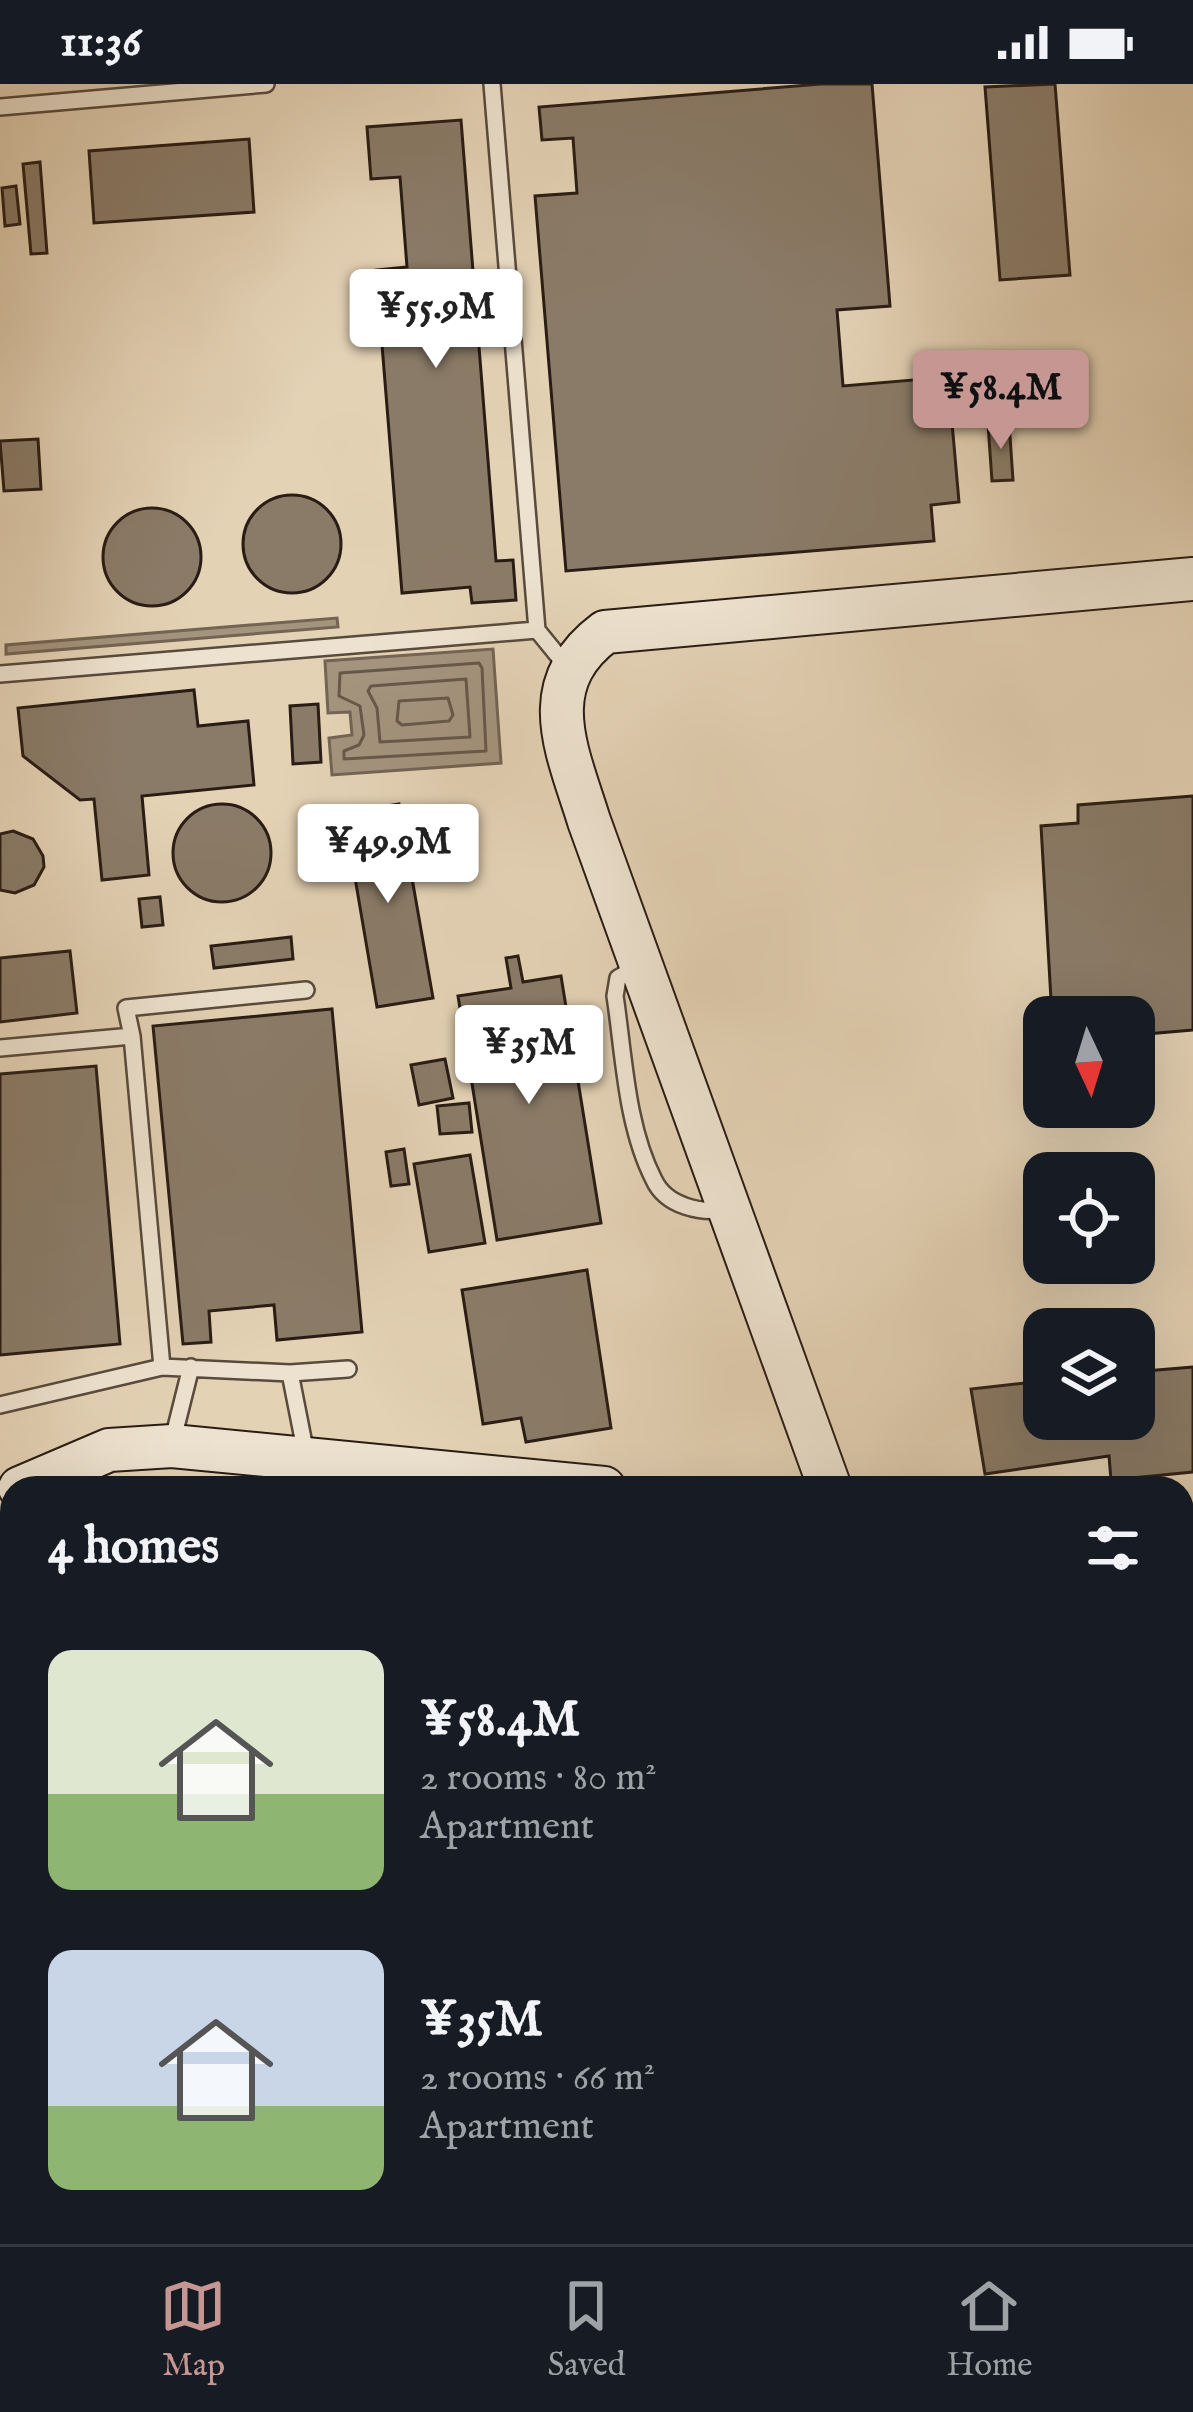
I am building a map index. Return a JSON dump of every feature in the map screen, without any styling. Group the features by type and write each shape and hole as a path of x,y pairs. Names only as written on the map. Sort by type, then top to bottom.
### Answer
{"street":[{"path":"826,1476 565,743 561,691 569,670 584,648 605,632 1193,580"},
{"path":"49,1476 110,1450 172,1446 306,1457 374,1476"}],"lane":[{"path":"0,107 266,84"},
{"path":"492,84 537,630 569,670"},
{"path":"0,674 537,630"},
{"path":"641,964 618,979 615,996 635,1123 655,1184 678,1204 712,1212 730,1209"},
{"path":"162,1367 126,1008 306,989"},
{"path":"0,1048 132,1036"},
{"path":"0,1406 162,1367 290,1372 348,1369"},
{"path":"172,1446 190,1367"},
{"path":"290,1372 306,1457"}],"water":[{"path":"337,618 338,627 6,654 6,645"},
{"path":"493,649 501,763 332,775 329,738 352,735 350,712 328,713 325,661"}],"building":[{"path":"872,84 890,306 837,310 843,386 948,377 959,502 931,505 934,541 566,571 535,196 577,193 573,138 542,140 539,107"},
{"path":"1055,84 1070,275 1000,280 985,87"},
{"path":"461,120 496,561 513,560 516,600 472,603 470,587 402,593 376,270 407,267 400,177 371,179 367,127"},
{"path":"249,139 254,212 94,223 89,151"},
{"path":"40,162 47,253 31,254 23,164"},
{"path":"16,186 20,224 5,226 2,188"},
{"path":"1009,422 1013,480 992,481 988,424"},
{"path":"38,439 41,489 4,491 0,441"},
{"path":"292,495 311,499 326,510 337,525 341,544 337,563 326,578 311,589 292,593 273,589 258,578 247,563 243,544 247,525 258,510 273,499"},
{"path":"152,508 171,512 186,523 197,538 201,557 197,576 186,591 171,602 152,606 133,602 118,591 107,576 103,557 107,538 118,523 133,512"},
{"path":"194,690 198,726 248,721 254,785 142,796 149,875 102,880 94,799 80,800 23,756 18,708"},
{"path":"318,704 321,762 293,764 290,706"},
{"path":"1193,796 1193,1030 1155,1033 1155,996 1051,996 1041,826 1078,823 1078,805"},
{"path":"222,804 241,808 256,819 267,834 271,853 267,872 256,887 241,898 222,902 203,898 188,887 177,872 173,853 177,834 188,819 203,808"},
{"path":"399,804 433,998 377,1007 344,813"},
{"path":"13,831 33,839 44,867 34,885 15,893 0,890 0,834"},
{"path":"160,897 163,925 142,927 139,899"},
{"path":"291,937 293,959 214,968 211,946"},
{"path":"70,951 77,1013 0,1022 0,958"},
{"path":"518,956 523,982 561,976 601,1223 497,1240 458,996 511,988 506,958"},
{"path":"332,1009 362,1332 277,1340 274,1305 209,1311 211,1342 183,1344 153,1026"},
{"path":"445,1059 453,1098 419,1105 411,1065"},
{"path":"96,1066 120,1344 0,1355 0,1074"},
{"path":"469,1103 472,1132 440,1134 437,1106"},
{"path":"404,1149 409,1184 391,1186 386,1152"},
{"path":"470,1155 485,1243 429,1252 414,1164"},
{"path":"587,1270 611,1428 526,1442 521,1418 483,1424 462,1290"},
{"path":"1193,1367 1193,1472 1111,1476 1109,1456 985,1474 971,1389 1023,1383 1023,1440 1155,1440 1155,1370"}]}
